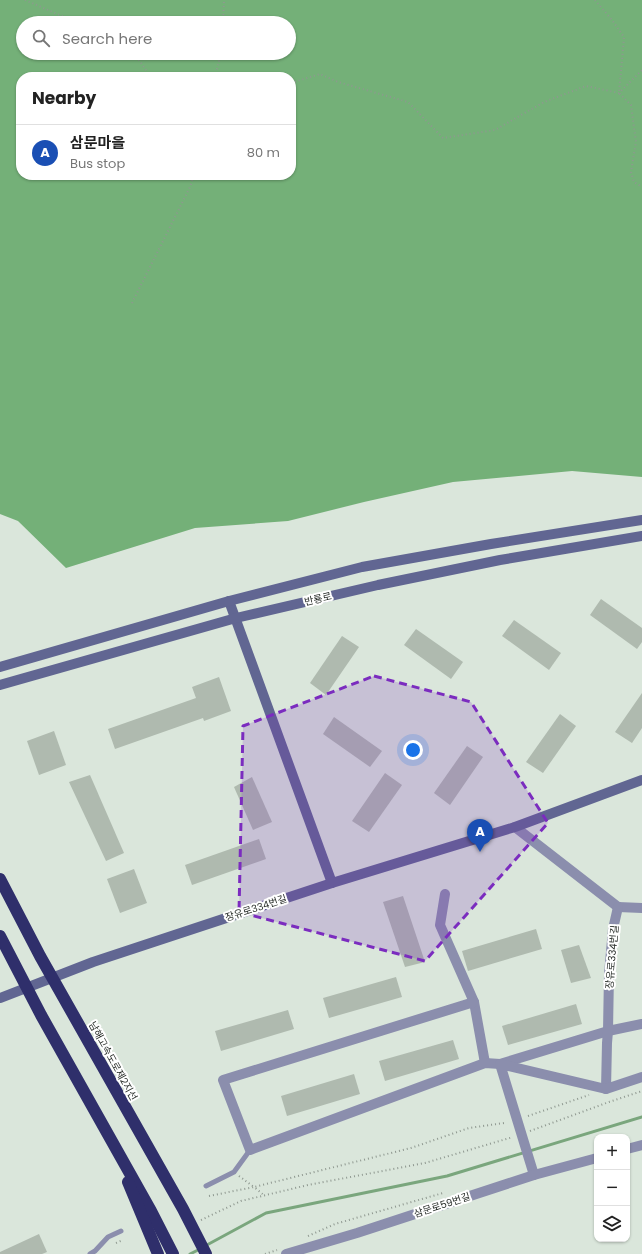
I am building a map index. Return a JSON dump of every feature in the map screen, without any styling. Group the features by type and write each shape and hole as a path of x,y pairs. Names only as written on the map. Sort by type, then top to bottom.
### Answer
{"highway":[{"name":"남해고속도로제2지선","path":"0,879 40,956 183,1208 206,1254"},
{"path":"0,936 41,1015 151,1211 173,1254"},
{"path":"105,1130 158,1254"}],"street":[{"name":"반룡로","path":"0,666 229,601 362,567 491,544 642,520"},
{"name":"반룡로","path":"0,685 236,618 378,585 500,560 642,536"},
{"path":"229,601 332,883"},
{"name":"장유로334번길","path":"0,998 93,962 332,883 515,827 642,780"},
{"path":"515,827 618,907 642,908"},
{"path":"445,894 440,925 474,1002 485,1063"},
{"name":"장유로334번길","path":"606,1090 609,974 613,929 618,907"},
{"path":"474,1002 223,1080 250,1150 485,1063 500,1064 606,1090 642,1077"},
{"path":"500,1064 608,1031 642,1024"},
{"path":"500,1064 534,1175"},
{"path":"630,1148 642,1145"},
{"name":"삼문로59번길","path":"286,1254 357,1233 534,1175 594,1159"}],"lane":[{"path":"206,1186 234,1172 250,1150"},
{"path":"92,1253 108,1237 121,1231"}],"path":[{"path":"25,0 62,16"},
{"path":"223,16 224,0"},
{"path":"595,0 624,37 619,93"},
{"path":"139,60 147,72"},
{"path":"216,72 219,60"},
{"path":"619,93 642,70"},
{"path":"296,81 320,74 338,82 408,102 443,138 495,130 544,102 586,86 619,93 631,105 636,142 631,172 634,182 642,187"},
{"path":"132,303 192,180"},
{"path":"528,1116 606,1090"},
{"path":"529,1131 642,1091"},
{"path":"208,1196 254,1187 411,1148 468,1128 504,1123"},
{"path":"200,1220 241,1201 308,1185 425,1163 514,1136"},
{"path":"234,1172 265,1196"},
{"path":"265,1254 270,1253"}],"highlighted area":[{"path":"374,676 471,702 548,823 425,961 239,912 243,726"}],"green space":[{"path":"0,0 642,0 642,477 572,471 453,482 288,521 195,528 66,568 18,521 0,514"}],"building":[{"path":"601,599 642,628 642,642 637,649 590,615"},
{"path":"514,620 561,653 549,670 502,636"},
{"path":"416,629 463,662 451,679 404,645"},
{"path":"342,636 359,647 326,695 310,683"},
{"path":"219,677 231,711 204,721 203,718 115,749 108,729 196,698 192,687"},
{"path":"642,693 642,728 632,743 615,732"},
{"path":"560,714 576,726 543,773 526,762"},
{"path":"334,717 382,751 370,767 323,734"},
{"path":"54,731 66,765 39,775 27,741"},
{"path":"467,746 483,757 450,805 434,793"},
{"path":"385,773 402,785 369,832 352,821"},
{"path":"90,775 124,853 106,861 69,782"},
{"path":"252,777 272,822 253,830 234,787"},
{"path":"259,839 266,859 192,885 185,865"},
{"path":"134,869 147,903 120,913 107,879"},
{"path":"403,896 425,962 405,967 383,902"},
{"path":"536,929 542,949 468,971 462,951"},
{"path":"579,945 591,978 571,983 561,950"},
{"path":"396,977 402,997 329,1018 323,998"},
{"path":"576,1004 582,1024 508,1045 502,1026"},
{"path":"288,1010 294,1029 221,1051 215,1031"},
{"path":"453,1040 459,1059 385,1081 379,1061"},
{"path":"354,1074 360,1094 287,1116 281,1096"},
{"path":"39,1234 47,1252 42,1254 0,1254 0,1252"}],"waterway":[{"path":"205,1246 266,1213 447,1176 642,1117"},
{"path":"190,1254 200,1249"}],"place":[{"name":"삼문마을","path":"480,852"}]}
